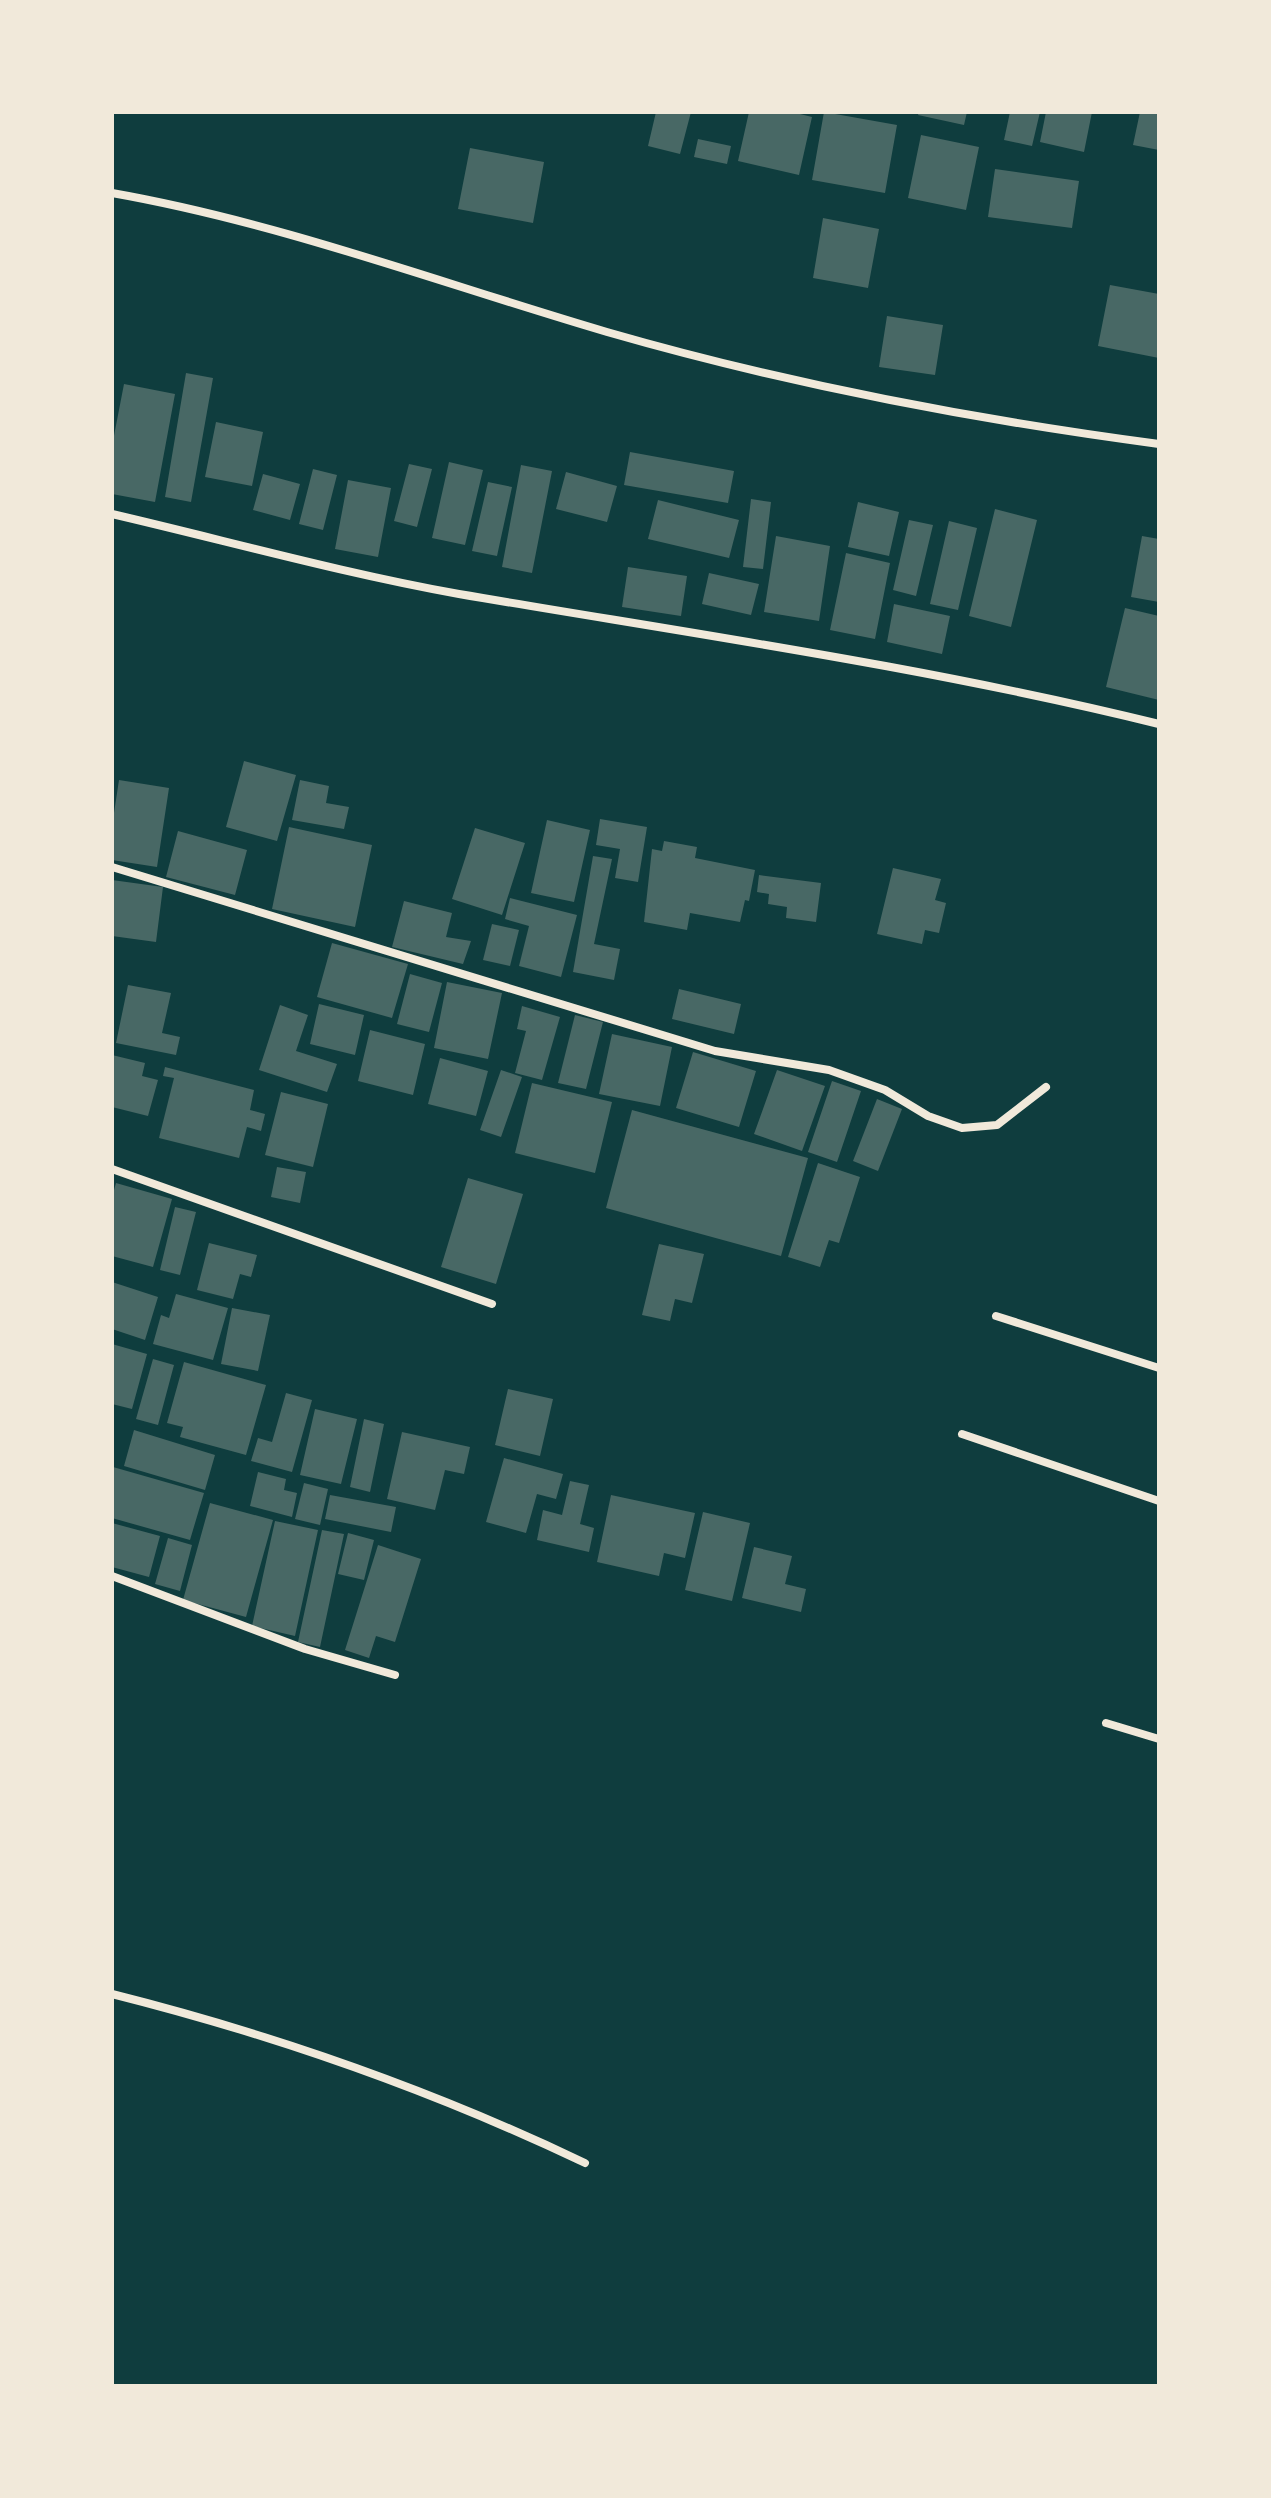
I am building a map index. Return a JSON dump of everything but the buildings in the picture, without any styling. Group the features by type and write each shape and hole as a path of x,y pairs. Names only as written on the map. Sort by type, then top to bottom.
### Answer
{"street":[{"path":"112,193 294,234 606,332 756,372 905,406 1159,444"},
{"path":"112,514 292,559 457,593 908,668 1159,724"},
{"path":"112,867 715,1051 829,1070 885,1090 928,1116 962,1128 997,1125 1046,1087"},
{"path":"112,1169 492,1304"},
{"path":"996,1316 1159,1368"},
{"path":"962,1434 1159,1501"},
{"path":"112,1576 305,1649 395,1675"},
{"path":"1106,1723 1159,1739"},
{"path":"112,1994 229,2023 325,2056 489,2117 585,2163"}]}
